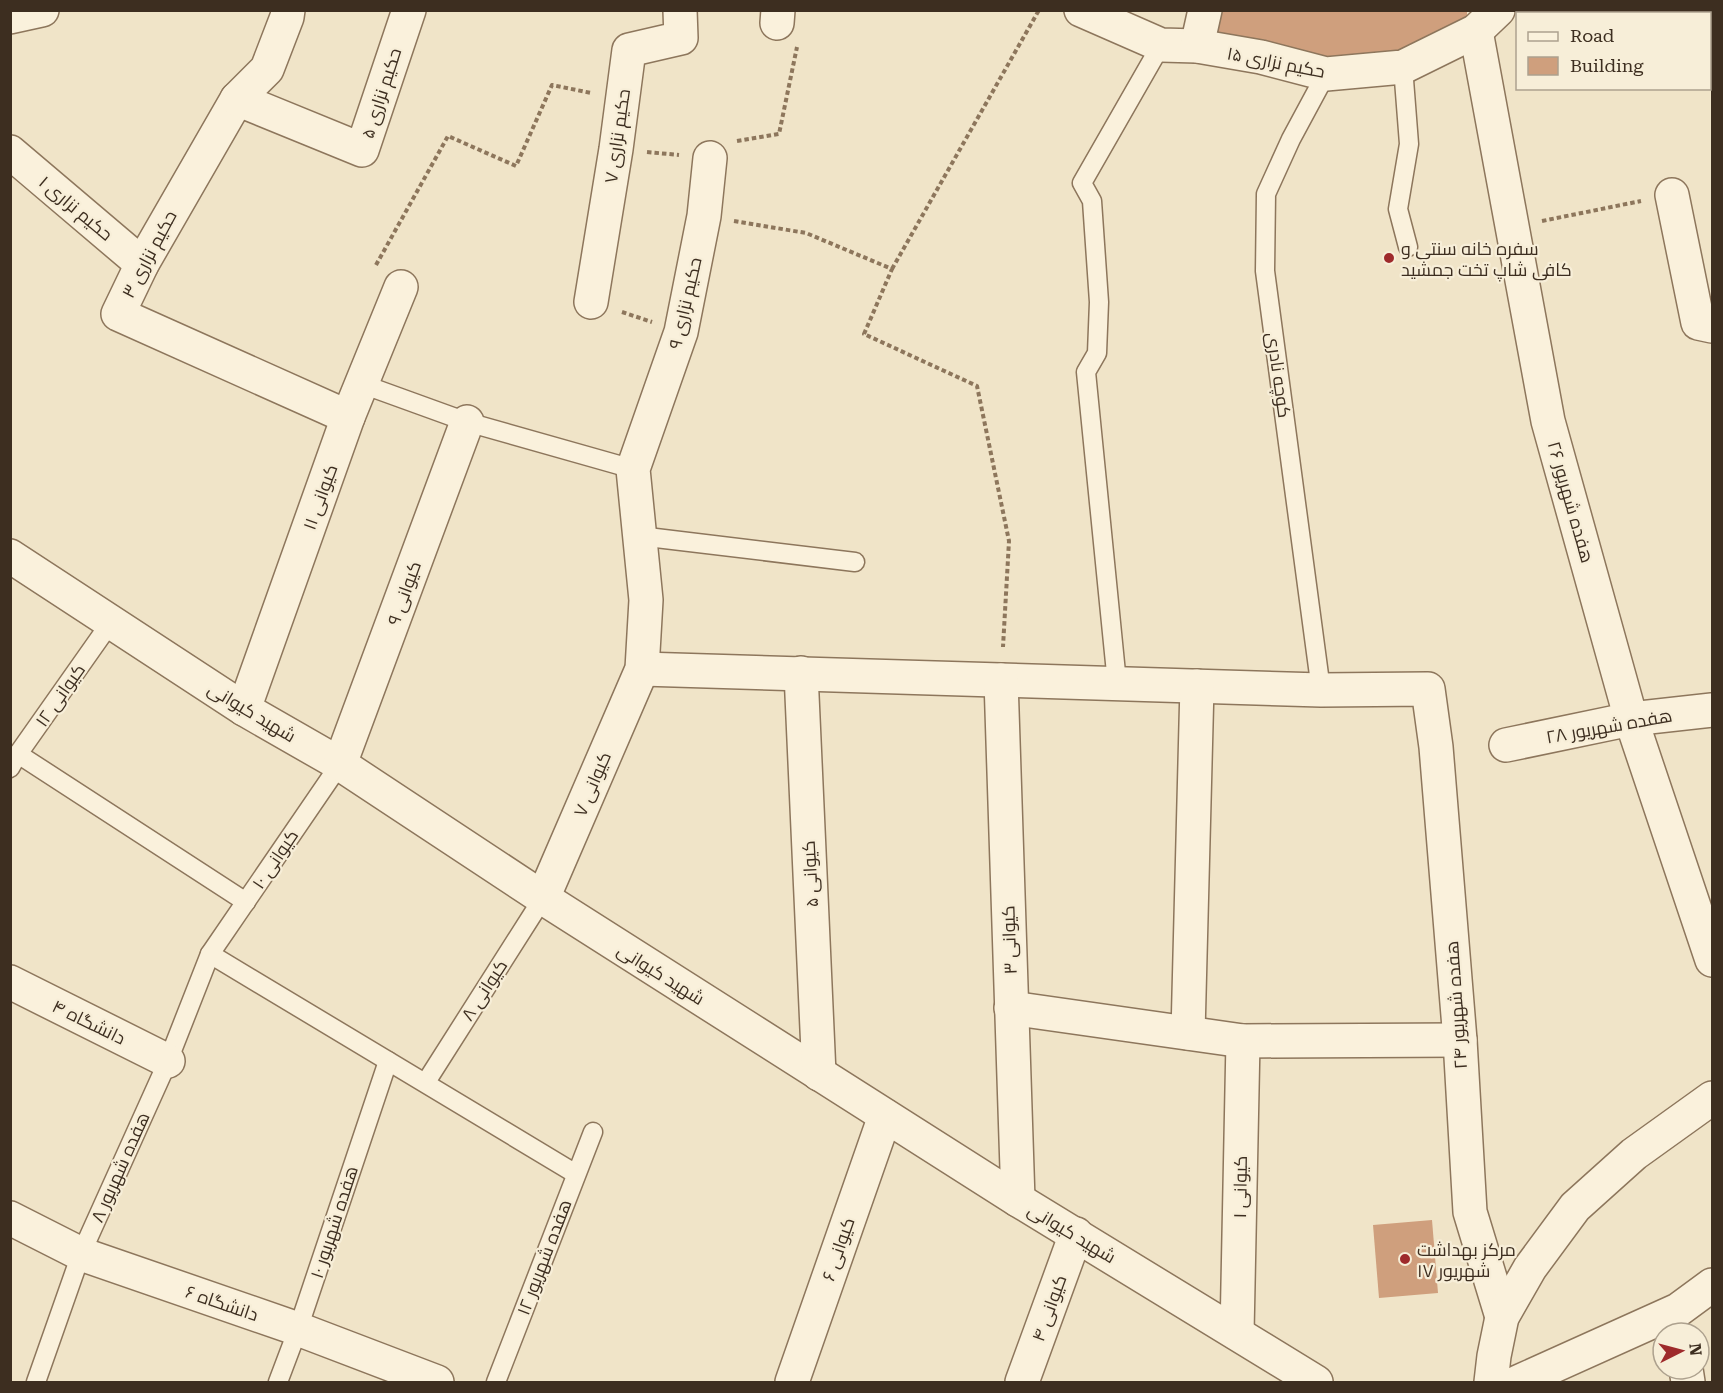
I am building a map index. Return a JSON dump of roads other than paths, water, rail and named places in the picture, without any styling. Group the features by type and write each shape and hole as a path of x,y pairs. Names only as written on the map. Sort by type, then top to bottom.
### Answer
{"street":[{"path":"10,17 42,10"},
{"name":"حکیم نزاری ۳","path":"288,10 267,69 237,99 142,264 118,314 348,417"},
{"name":"حکیم نزاری ۵","path":"237,99 362,150 409,10"},
{"name":"حکیم نزاری ۷","path":"591,302 616,149 629,50 681,38 680,10"},
{"name":"حکیم نزاری ۱۵","path":"1081,10 1161,45 1197,46 1261,57 1326,74 1403,67 1487,21"},
{"path":"1197,46 1205,10"},
{"name":"هفده شهریور ۲۶","path":"1487,21 1512,227 1548,421 1631,719 1713,960"},
{"name":"حکیم نزاری ۱","path":"10,152 142,264"},
{"name":"حکیم نزاری ۹","path":"642,669 646,600 633,469 681,332 704,216 710,158"},
{"path":"1672,195 1698,323 1713,326"},
{"name":"کیوانی ۱۱","path":"244,708 348,417 401,287"},
{"name":"کیوانی ۹","path":"340,764 467,422"},
{"name":"شهید کیوانی","path":"10,556 244,708 340,764 543,898 885,1116 1237,1333 1300,1378"},
{"path":"642,669 1322,690"},
{"name":"کیوانی ۷","path":"543,898 642,669"},
{"name":"کیوانی ۵","path":"801,674 819,1074"},
{"name":"کیوانی ۳","path":"1001,680 1018,1200"},
{"path":"1188,1033 1197,686"},
{"name":"هفده شهریور ۲۴","path":"1322,690 1428,689 1436,747 1460,1040 1470,1212 1502,1317"},
{"name":"هفده شهریور ۲۸","path":"1506,745 1631,719 1713,710"},
{"name":"دانشگاه ۴","path":"10,982 168,1061"},
{"path":"1011,1008 1243,1041 1460,1040"},
{"name":"کیوانی ۱","path":"1237,1333 1243,1041"},
{"path":"1491,1383 1502,1317 1530,1268 1575,1207 1634,1155 1713,1098"},
{"name":"کیوانی ۶","path":"792,1383 885,1116"},
{"name":"دانشگاه ۶","path":"10,1218 81,1254 298,1329 437,1383"},
{"name":"کیوانی ۴","path":"1022,1383 1076,1234"},
{"path":"1681,1321 1713,1285"},
{"path":"1518,1383 1651,1333"}],"lane":[{"path":"1117,683 1086,372 1097,353 1099,302 1092,201 1082,183 1161,45"},
{"path":"1403,67 1409,144 1398,209 1408,247"},
{"name":"کوچه نادری","path":"1322,690 1265,271 1266,194 1291,139 1326,74"},
{"path":"362,384 467,422 633,469"},
{"path":"639,536 855,562"},
{"name":"کیوانی ۱۲","path":"14,761 111,622"},
{"path":"14,761 246,902"},
{"name":"کیوانی ۱۰","path":"210,954 340,764"},
{"name":"کیوانی ۸","path":"426,1082 543,898"},
{"path":"210,954 576,1174"},
{"name":"هفده شهریور ۸","path":"36,1383 81,1254 168,1061 210,954"},
{"name":"هفده شهریور ۱۰","path":"278,1383 388,1061"},
{"name":"هفده شهریور ۱۲","path":"496,1383 593,1132"}],"place":[{"name":"سفره خانه سنتی و کافی شاپ تخت جمشید","path":"1389,258"},
{"name":"مرکز بهداشت ۱۷ شهریور","path":"1405,1259"}]}
